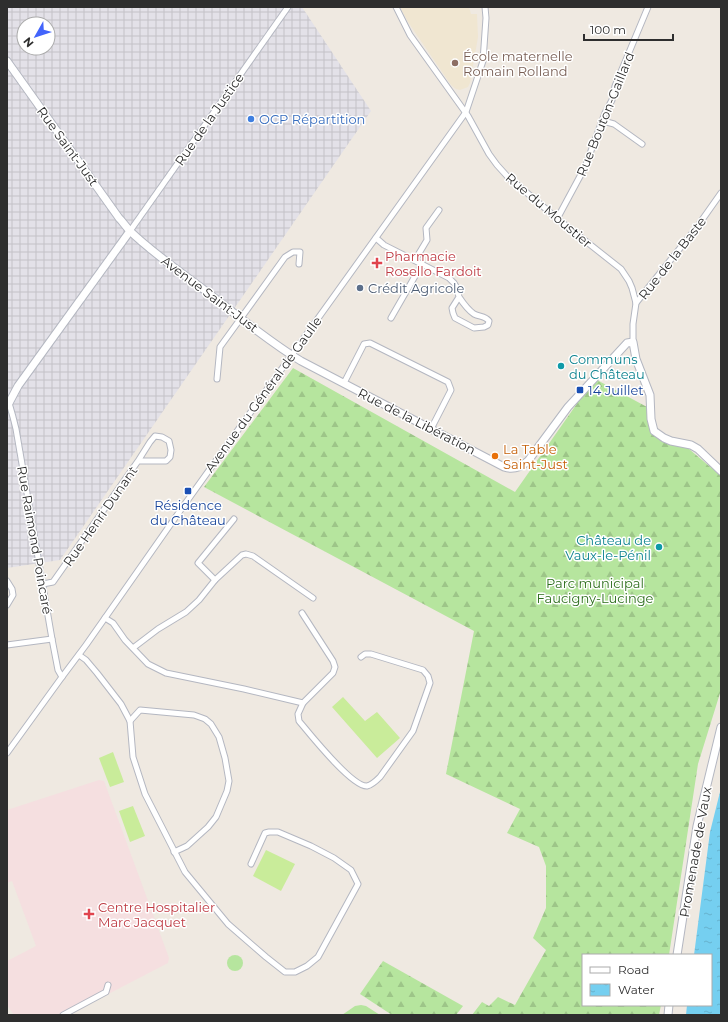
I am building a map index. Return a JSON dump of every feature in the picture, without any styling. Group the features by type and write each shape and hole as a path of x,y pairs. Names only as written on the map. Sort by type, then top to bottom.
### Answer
{"street":[{"name":"Rue de la Justice","path":"130,231 288,7"},
{"name":"Rue du Moustier","path":"396,7 410,35 466,112 497,166 557,219 621,269 632,288 636,302"},
{"name":"Avenue du Général de Gaulle","path":"7,753 79,655 291,355 466,112 483,61 486,18 485,7"},
{"name":"Rue Bouton-Gaillard","path":"557,219 585,166 648,7"},
{"name":"Rue Saint-Just","path":"7,62 130,231"},
{"path":"603,121 614,124 642,144"},
{"name":"Rue de la Baste","path":"636,302 697,227 721,193"},
{"path":"415,260 427,240 426,228 439,210"},
{"name":"Avenue Saint-Just","path":"130,231 167,262 291,355"},
{"path":"8,404 18,386 130,231"},
{"path":"376,238 384,245 450,278 457,288 458,297 466,307 475,314 486,317 489,321 488,325 474,328 455,318 452,308 458,297"},
{"path":"217,378 220,347 284,257 293,252 300,252 299,264"},
{"path":"391,318 422,264"},
{"path":"636,302 633,342 636,358 650,395 651,419 654,431 671,441 691,445 698,449 721,470"},
{"name":"Rue de la Libération","path":"291,355 504,467 518,468 528,461 568,408 627,343 633,342"},
{"path":"344,383 364,344 370,343 448,382 451,390 431,429"},
{"name":"Rue Raimond Poincaré","path":"8,404 16,429 52,639 58,670 62,677"},
{"name":"Rue Henri Dunant","path":"43,584 53,582 155,436 162,437 169,441 172,450 170,457 166,461 138,461"},
{"path":"215,580 198,563 234,519"},
{"path":"134,648 158,629 186,612 199,600 215,580 240,557 246,554 253,556 313,598"},
{"path":"7,581 12,589 13,595 7,606"},
{"path":"302,613 333,661 335,667 333,672 303,703 298,714 299,721 326,754 357,783 366,786 373,784 380,777 413,731 430,683 428,676 423,670 371,654 361,656"},
{"path":"105,618 113,623 125,640 148,664 166,673 244,688 303,703"},
{"path":"7,645 52,639"},
{"path":"79,655 86,660 121,704 130,721 133,757 145,794 185,872 228,924 285,972 295,972 307,966 318,957 358,884 351,870 334,858 278,832 269,832 265,834 251,864"},
{"path":"130,721 140,710 194,715 205,719 211,724 219,737 229,781 227,791 216,817 208,827 186,846 174,852"},
{"name":"Promenade de Vaux","path":"677,954 697,826 721,727"},
{"path":"63,1015 106,992 108,985"}],"shaded area":[{"path":"7,7 302,7 371,111 60,560 7,568"},
{"path":"400,7 469,7 471,14 477,14 478,37 468,87 460,90 451,85 408,22"},
{"name":"Centre Hospitalier Marc Jacquet","path":"99,780 104,781 169,958 168,963 68,1015 14,1015 7,1005 7,961 36,946 12,881 7,883 7,810"}],"green space":[{"name":"Parc municipal Faucigny-Lucinge","path":"293,368 515,492 583,395 597,380 647,407 652,432 689,449 721,476 721,690 698,764 669,954 582,954 582,1006 661,1006 659,1015 472,1015 482,1002 489,1006 498,997 515,1005 546,950 533,938 546,908 546,866 539,847 507,833 520,809 446,774 474,631 204,487"},
{"path":"343,697 365,721 377,712 400,738 377,758 332,707"},
{"path":"113,752 124,782 110,787 99,758"},
{"path":"133,806 145,836 130,842 119,811"},
{"path":"266,850 295,864 281,891 253,876"},
{"path":"235,955 241,957 243,963 241,969 235,971 229,969 227,963 229,957"},
{"path":"383,961 463,1006 456,1015 392,1015 360,994"},
{"path":"355,1006 366,1006 380,1015 342,1015"}],"water":[{"path":"721,788 721,1015 686,1015 687,1006 712,1006 712,954 694,954 710,832"}],"place":[{"name":"École maternelle Romain Rolland","path":"455,63"},
{"name":"OCP Répartition","path":"251,119"},
{"name":"Pharmacie Rosello Fardoit","path":"377,263"},
{"name":"Crédit Agricole","path":"360,288"},
{"name":"Communs du Château","path":"561,366"},
{"name":"14 Juillet","path":"580,390"},
{"name":"La Table Saint-Just","path":"495,456"},
{"name":"Résidence du Château","path":"188,491"},
{"name":"Château de Vaux-le-Pénil","path":"659,547"},
{"name":"Centre Hospitalier Marc Jacquet","path":"89,914"}]}
